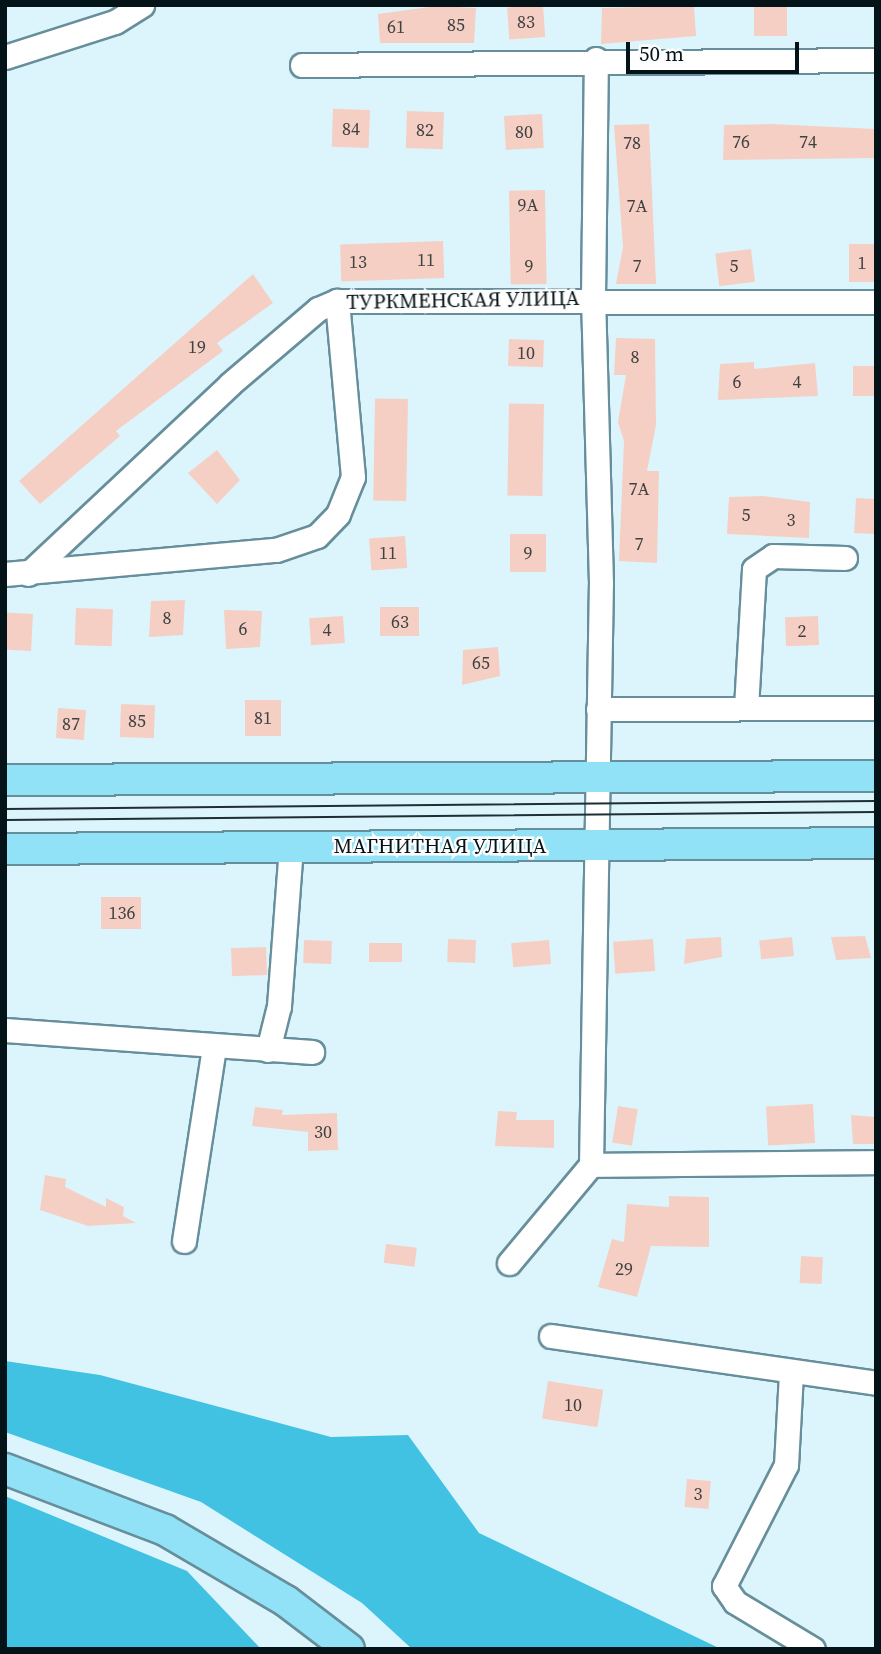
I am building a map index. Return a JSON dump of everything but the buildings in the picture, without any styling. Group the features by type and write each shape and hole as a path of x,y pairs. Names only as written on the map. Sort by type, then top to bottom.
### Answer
{"main road":[{"path":"5,780 876,776"},
{"name":"МАГНИТНАЯ УЛИЦА","path":"5,849 876,843"},
{"path":"5,1469 165,1530 286,1601 349,1649"}],"street":[{"path":"5,57 115,22 142,5"},
{"path":"509,1263 591,1165 593,845 598,709 593,298 596,59"},
{"path":"302,65 596,59 876,60"},
{"name":"ТУРКМЕНСКАЯ УЛИЦА","path":"16,574 318,309 337,302 593,298 876,302"},
{"path":"16,574 276,551 317,536 338,514 353,477 337,302"},
{"path":"746,708 754,569 773,556 845,558"},
{"path":"598,709 876,708"},
{"path":"268,1050 279,1006 291,846"},
{"path":"5,1030 312,1052"},
{"path":"184,1241 214,1047"},
{"path":"591,1165 876,1162"},
{"path":"551,1336 791,1373 876,1383"},
{"path":"791,1373 786,1465 724,1586 734,1602 813,1649"}],"shaded area":[{"path":"5,1361 100,1375 331,1437 408,1435 479,1533 721,1649 412,1649 362,1603 201,1502 5,1432"},
{"path":"5,1496 187,1571 261,1649 5,1649"}],"tram line":[{"path":"5,809 876,801"},
{"path":"5,820 876,812"}]}
